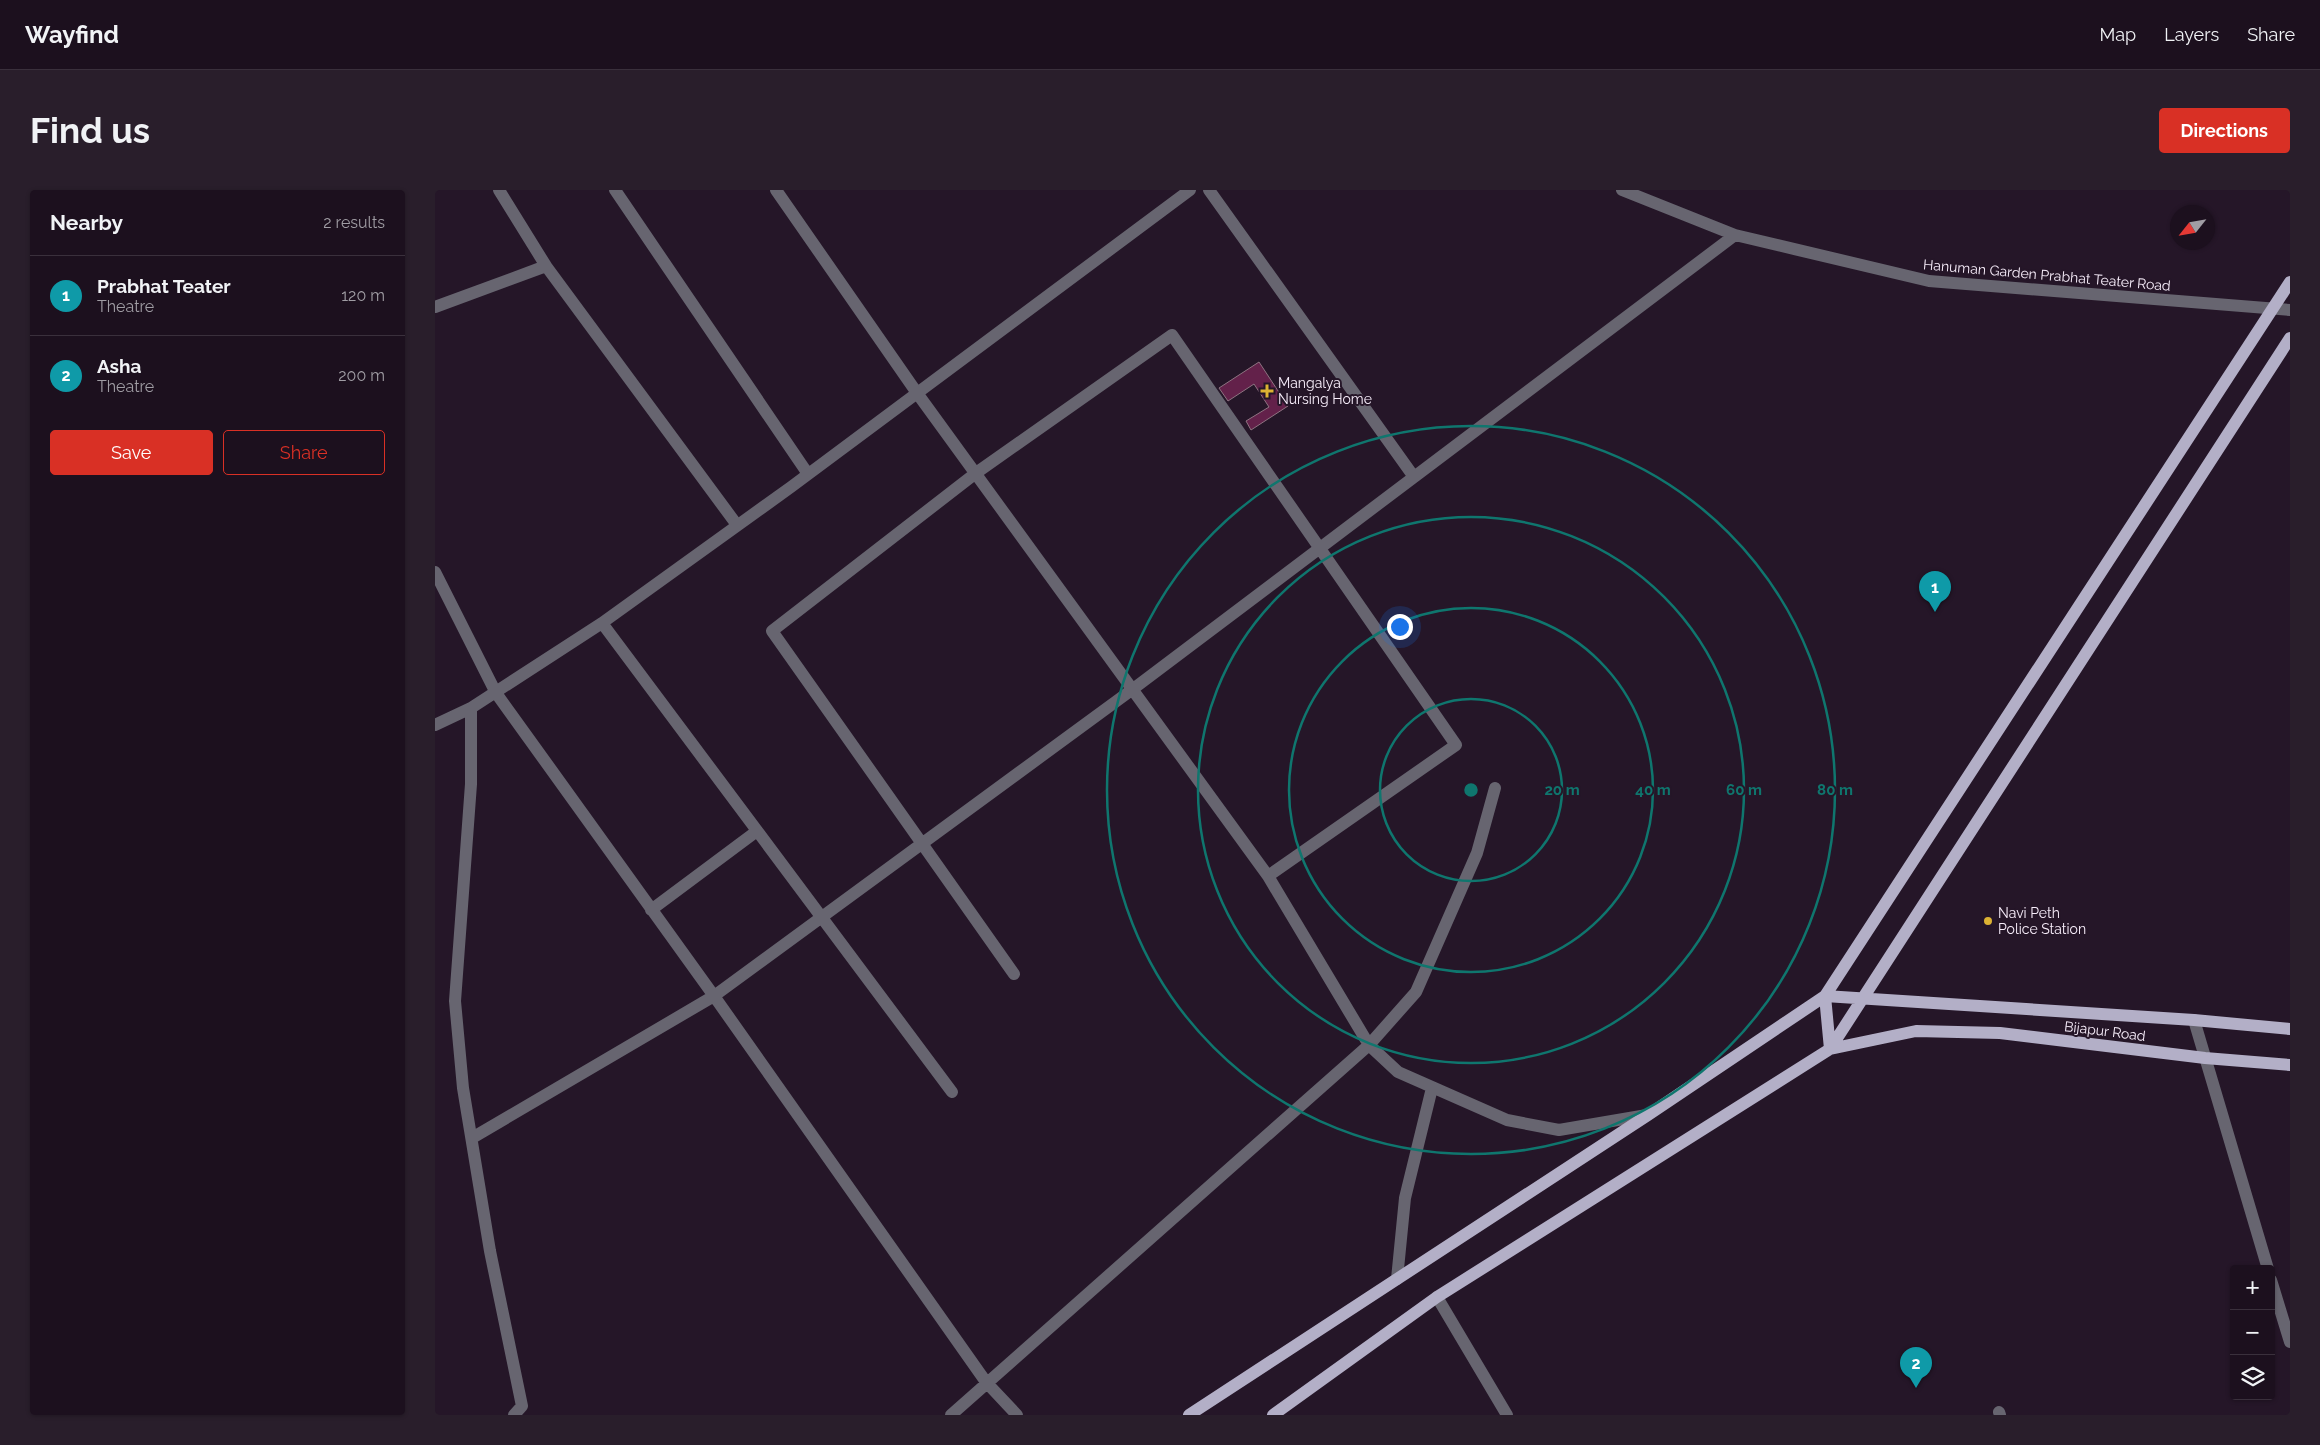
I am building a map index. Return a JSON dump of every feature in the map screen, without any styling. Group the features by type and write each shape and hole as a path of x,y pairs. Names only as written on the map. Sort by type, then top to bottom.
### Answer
{"main road":[{"path":"1189,1415 1825,996 2290,282"},
{"path":"1273,1415 1437,1297 1830,1049 2290,338"},
{"path":"1825,996 2194,1020 2290,1029"},
{"path":"1825,996 1830,1049"},
{"name":"Bijapur Road","path":"1830,1049 1916,1031 2000,1033 2205,1058 2290,1066"}],"street":[{"path":"499,190 546,266 737,525"},
{"path":"615,190 808,474"},
{"path":"776,190 917,393 1268,876 1369,1045 1398,1072 1507,1120 1559,1130 1647,1115"},
{"path":"435,724 471,708 496,693 602,623 808,474 1190,190"},
{"path":"1209,190 1414,477"},
{"name":"Hanuman Garden Prabhat Teater Road","path":"1622,190 1735,235 1929,281 2290,310"},
{"path":"472,1138 714,996 1133,689 1735,235"},
{"path":"435,307 546,266"},
{"path":"1014,974 772,631 976,473 1172,336 1456,745 1268,876"},
{"path":"435,572 496,693 714,996 986,1382 1017,1415"},
{"path":"602,623 952,1092"},
{"path":"471,708 471,784 455,1001 463,1088 490,1251 521,1406 514,1415"},
{"path":"951,1415 986,1382 1369,1045 1416,992 1477,853 1495,788"},
{"path":"651,910 757,831"},
{"path":"2194,1020 2267,1265"},
{"path":"1397,1279 1405,1198 1432,1088"},
{"path":"2275,1293 2290,1342"},
{"path":"1437,1297 1507,1415"}],"building":[{"path":"1259,362 1288,406 1251,430 1246,421 1269,407 1254,384 1228,401 1219,388"}],"place":[{"name":"Mangalya Nursing Home","path":"1267,391"},
{"name":"Prabhat Teater","path":"1935,612"},
{"name":"Navi Peth Police Station","path":"1988,921"},
{"name":"Asha","path":"1916,1388"}]}
